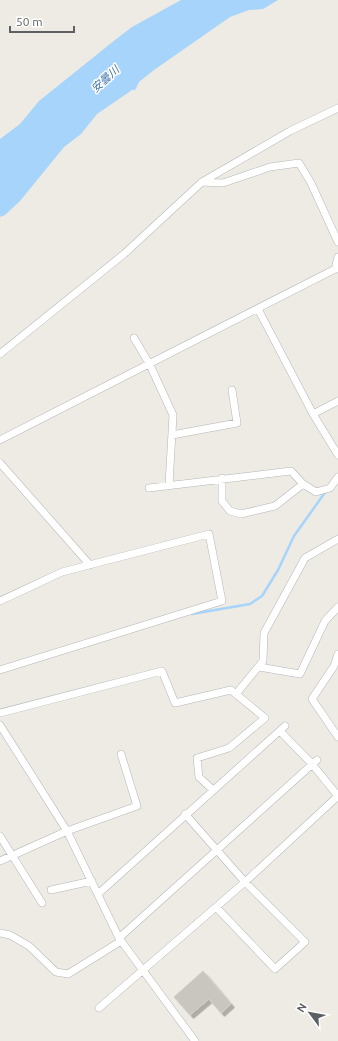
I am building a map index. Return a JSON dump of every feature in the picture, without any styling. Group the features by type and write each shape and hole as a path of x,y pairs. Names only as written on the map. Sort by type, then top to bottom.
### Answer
{"street":[{"path":"0,354 124,254 202,182 290,130 338,108"},
{"path":"202,182 223,184 270,167 299,163 311,183 338,242"},
{"path":"0,440 150,365 337,268 336,262 338,257"},
{"path":"258,309 313,414 338,455"},
{"path":"134,338 150,365 173,415 169,485"},
{"path":"172,435 237,423 232,390"},
{"path":"313,414 338,401"},
{"path":"0,463 90,565"},
{"path":"149,488 222,478 291,472 303,484 316,492 330,488 338,477"},
{"path":"222,478 222,501 230,511 241,514 275,506 303,484"},
{"path":"0,601 62,572 209,534 222,601 0,670"},
{"path":"236,694 263,661 264,633 305,558 338,538"},
{"path":"259,667 300,674 325,621 338,608"},
{"path":"338,654 334,666 325,682 312,699 338,737"},
{"path":"0,713 162,671 175,703 231,690 265,718 229,748 197,758 199,777 213,790"},
{"path":"0,725 67,831 120,940 195,1041"},
{"path":"98,894 185,814 282,729 315,762 338,796 245,882 99,1008"},
{"path":"0,861 67,831 137,806 121,754"},
{"path":"0,933 10,935 29,946 56,972 68,974 120,940 315,762"},
{"path":"185,814 245,882 305,942 275,969 216,907"},
{"path":"0,836 42,903"},
{"path":"51,890 92,881"}],"water":[{"name":"安曇川","path":"181,0 278,0 263,9 249,10 230,17 154,70 139,82 135,90 132,90 97,114 81,134 64,147 20,201 5,215 0,217 0,139 20,124 39,101 115,40 132,27"}],"building":[{"path":"203,971 231,1004 221,1013 209,999 190,1015 174,997"}],"waterway":[{"path":"192,614 250,604 262,596 278,570 294,536 326,491"}]}
